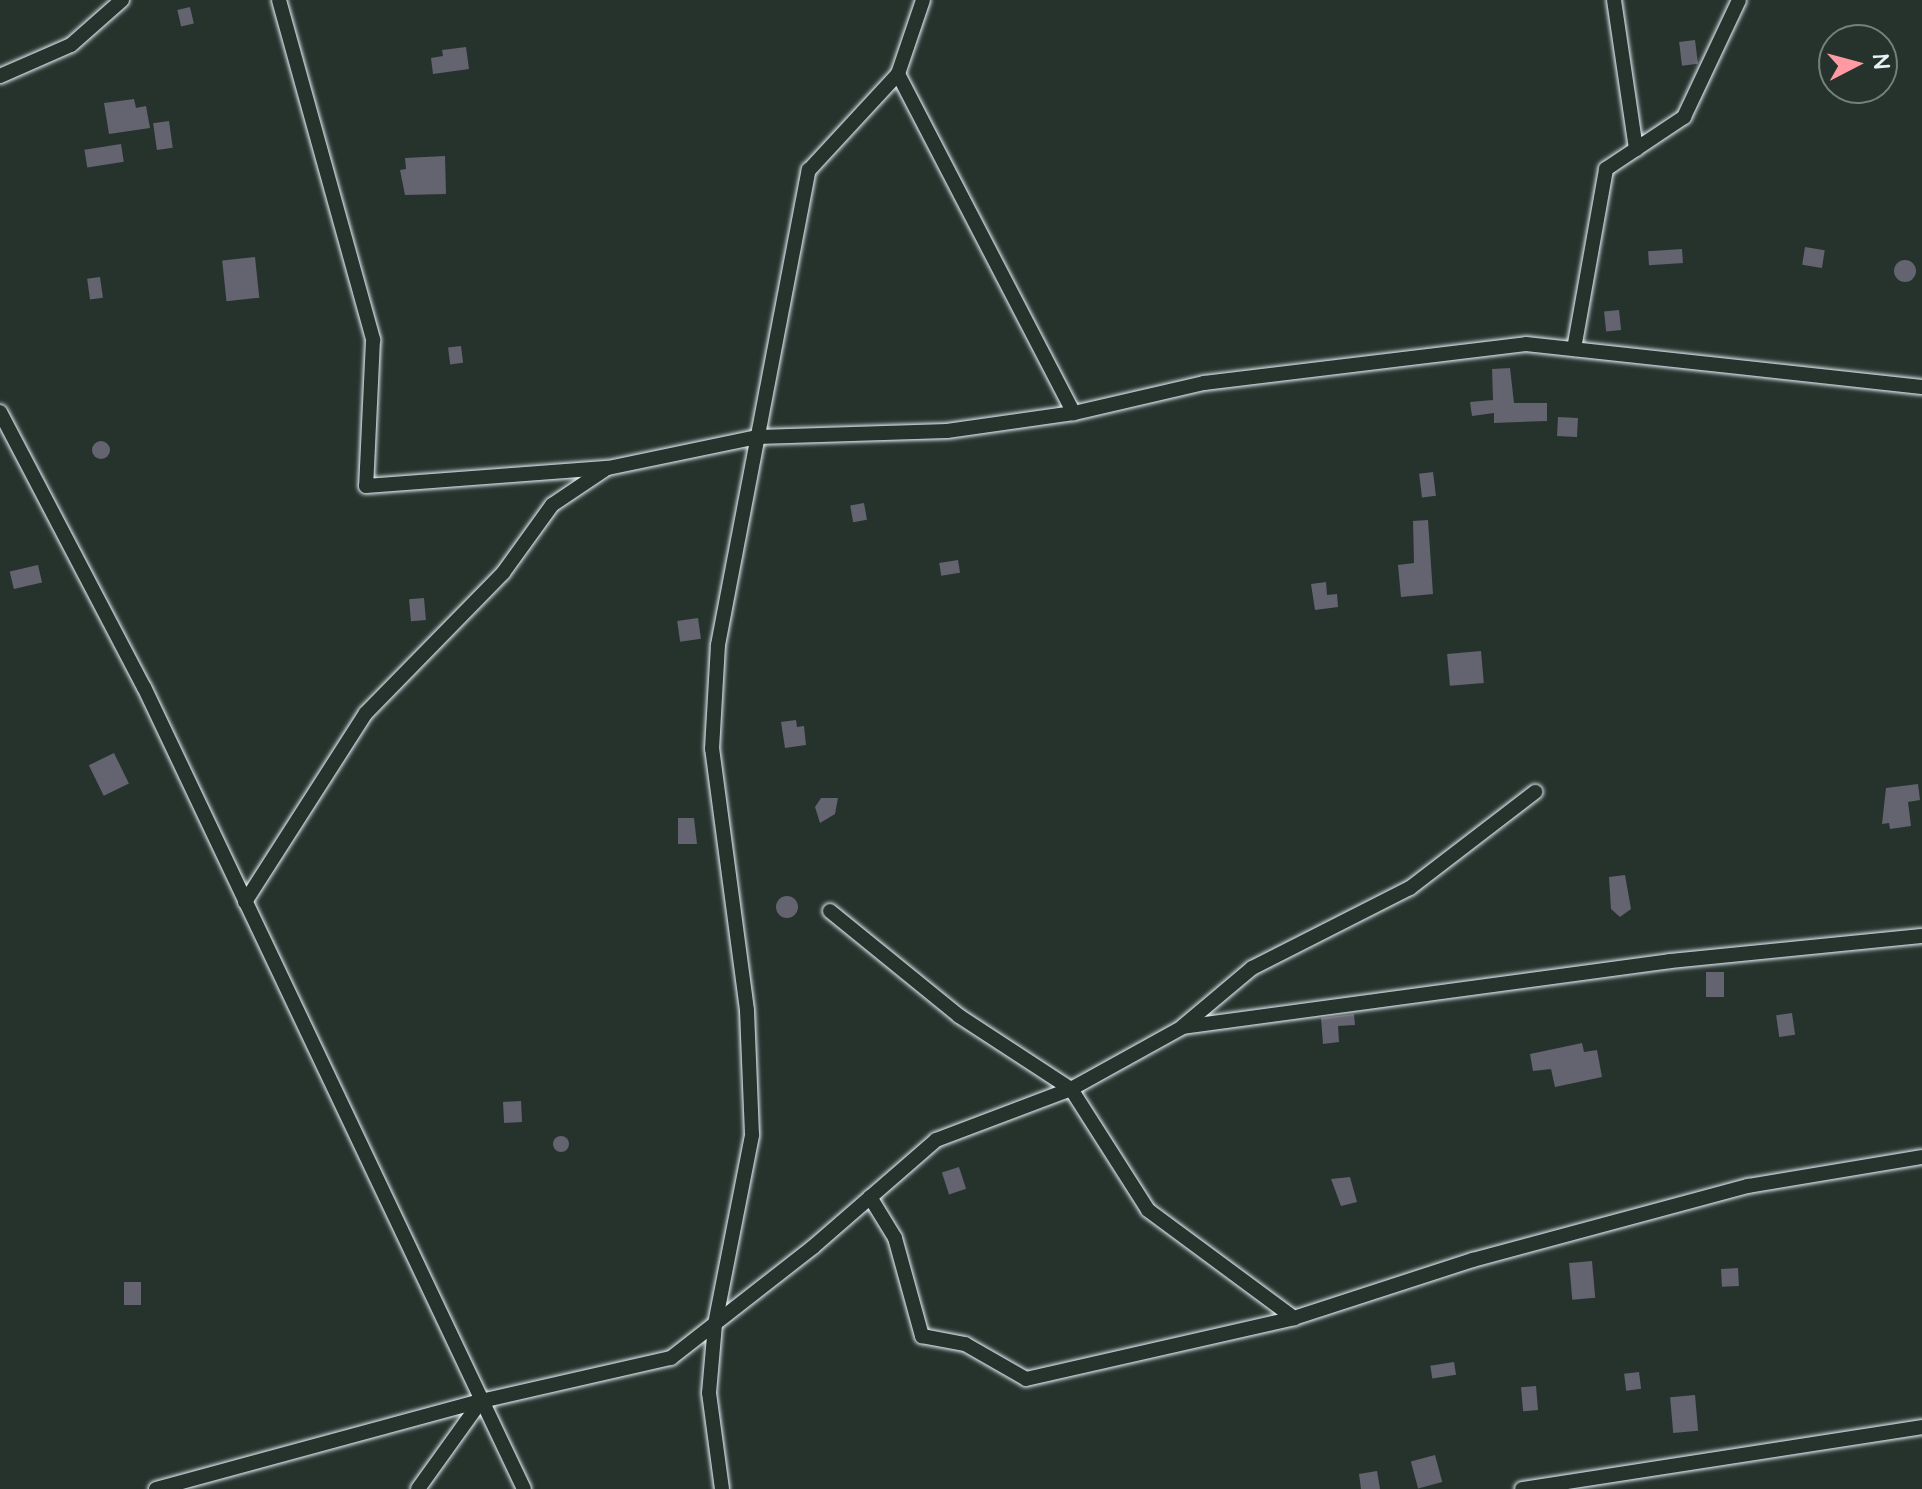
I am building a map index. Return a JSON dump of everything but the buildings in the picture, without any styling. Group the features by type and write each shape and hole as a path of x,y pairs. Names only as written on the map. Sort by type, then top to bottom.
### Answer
{"street":[{"path":"0,76 71,45 122,0"},
{"path":"279,0 373,340 366,486 608,468 758,437 947,431 1074,413 1204,383 1526,344 1922,387"},
{"path":"722,1489 709,1393 715,1324 752,1135 747,1010 712,749 718,645 809,170 898,74 923,0"},
{"path":"1614,0 1636,149"},
{"path":"1574,349 1606,169 1684,117 1739,0"},
{"path":"898,74 1074,413"},
{"path":"0,412 144,687 524,1489"},
{"path":"245,902 366,713 503,573 552,505 608,468"},
{"path":"156,1489 481,1401 671,1358 936,1140 1071,1089 1183,1027 1252,968 1410,888 1535,792"},
{"path":"830,911 959,1016 1071,1089 1148,1210 1294,1318"},
{"path":"1183,1027 1670,961 1922,936"},
{"path":"870,1197 895,1238 922,1336 965,1344 1026,1379 1294,1318 1473,1260 1748,1186 1922,1157"},
{"path":"418,1489 481,1401"},
{"path":"1522,1489 1922,1427"}]}
